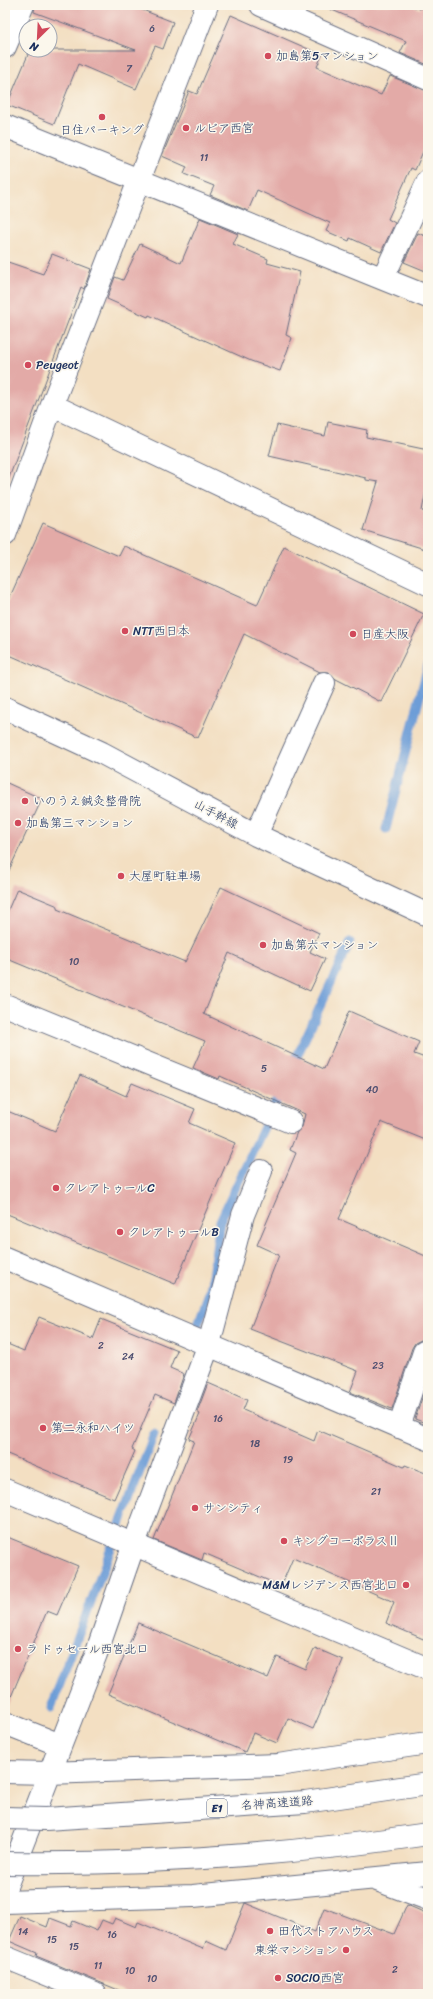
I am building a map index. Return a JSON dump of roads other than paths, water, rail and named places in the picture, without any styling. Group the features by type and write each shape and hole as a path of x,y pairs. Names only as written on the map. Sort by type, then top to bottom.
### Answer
{"main road":[{"path":"5,47 22,5"},
{"path":"5,535 52,405 207,5"},
{"path":"261,5 428,80"},
{"path":"5,126 428,297"},
{"path":"383,278 428,180"},
{"path":"52,405 428,584"},
{"path":"256,835 324,683"},
{"name":"山手幹線","path":"5,708 102,753 256,835 428,915"},
{"path":"5,1005 290,1122"},
{"path":"5,1889 48,1774 96,1654 122,1539 209,1344 242,1215 261,1170"},
{"path":"5,1258 428,1439"},
{"path":"398,1427 424,1352"},
{"path":"5,1490 428,1668"},
{"path":"5,1723 60,1745"},
{"path":"5,1772 48,1774 278,1766 428,1743"},
{"name":"名神高速道路","path":"5,1818 46,1818 305,1802 428,1784"},
{"path":"5,1863 76,1864 248,1854 374,1842 428,1834"},
{"path":"5,1902 193,1896 428,1873"},
{"path":"374,1878 428,1899"},
{"path":"5,1957 95,1994"}],"waterway":[{"path":"386,829 428,665"},
{"path":"292,1067 350,942"},
{"path":"198,1324 210,1291 220,1221 281,1091"},
{"path":"51,1708 154,1434"}],"place":[{"name":"加島第5マンション","path":"268,56"},
{"name":"日住パーキング","path":"102,117"},
{"name":"ルビア西宮","path":"186,128"},
{"name":"Peugeot","path":"28,365"},
{"name":"NTT西日本","path":"125,631"},
{"name":"日産大阪","path":"353,634"},
{"name":"いのうえ鍼灸整骨院","path":"25,801"},
{"name":"加島第三マンション","path":"18,823"},
{"name":"大屋町駐車場","path":"121,876"},
{"name":"加島第六マンション","path":"263,945"},
{"name":"クレアトゥールC","path":"56,1188"},
{"name":"クレアトゥールB","path":"120,1232"},
{"name":"第二永和ハイツ","path":"43,1428"},
{"name":"サンシティ","path":"195,1508"},
{"name":"キングコーポラスⅡ","path":"284,1541"},
{"name":"M&Mレジデンス西宮北口","path":"406,1585"},
{"name":"ラ ドゥセール西宮北口","path":"18,1649"},
{"name":"田代ストアハウス","path":"270,1931"},
{"name":"東栄マンション","path":"346,1950"},
{"name":"SOCIO西宮","path":"278,1978"}]}
